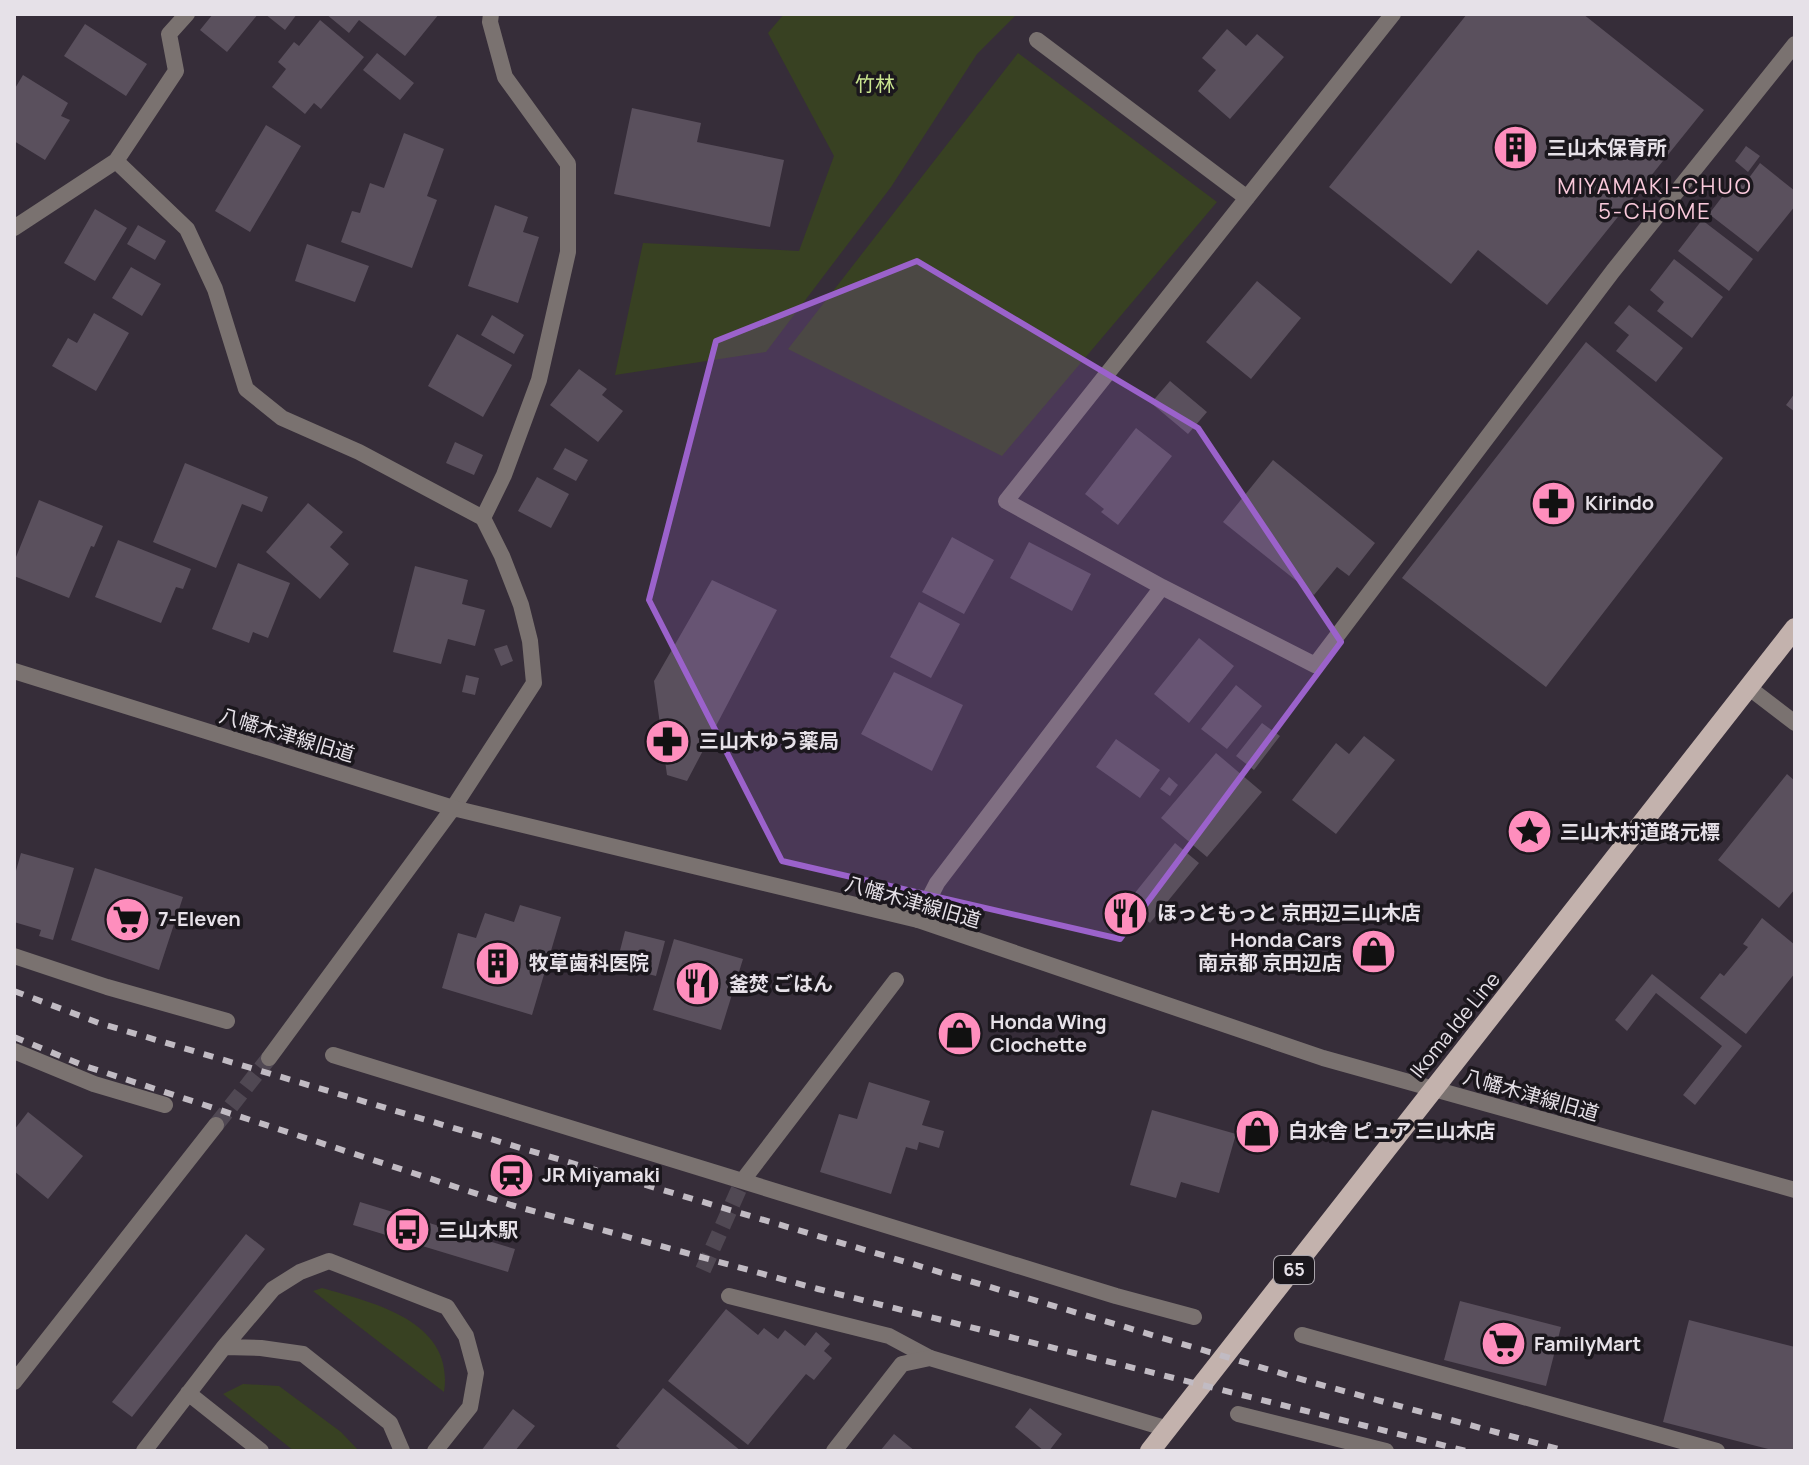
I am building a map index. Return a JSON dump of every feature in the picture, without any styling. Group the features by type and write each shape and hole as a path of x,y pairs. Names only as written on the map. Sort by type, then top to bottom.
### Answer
{"main road":[{"name":"Ikoma Ide Line","path":"1150,1451 1795,628"}],"street":[{"path":"14,228 116,161 176,71 169,34 187,14"},
{"path":"483,518 504,475 539,380 568,252 568,164 505,77 490,22 491,14"},
{"path":"1393,14 1006,501 1162,587 1315,665 1613,271 1795,44"},
{"path":"1037,40 1247,198"},
{"path":"116,161 187,229 215,289 246,389 282,418 359,452 483,518 521,605 530,641 534,683 453,808 269,1058"},
{"path":"918,920 937,883 1162,587"},
{"name":"八幡木津線旧道","path":"14,671 453,808 918,920 1323,1058 1795,1190"},
{"path":"1748,687 1795,723"},
{"path":"14,956 107,987 227,1021"},
{"path":"743,1180 896,980"},
{"path":"14,1051 94,1084 165,1105"},
{"path":"333,1055 1116,1296 1194,1317"},
{"path":"14,1382 216,1125"},
{"path":"144,1451 273,1289 300,1272 329,1261 447,1307 466,1336 476,1373 470,1407 435,1451"},
{"path":"729,1296 889,1336 930,1358 1168,1429"},
{"path":"1302,1335 1717,1451"},
{"path":"224,1347 303,1354 390,1423 402,1451"},
{"path":"834,1451 902,1364 930,1358"},
{"path":"188,1393 261,1451"},
{"path":"1238,1414 1386,1451"}],"highlighted area":[{"path":"917,261 1198,428 1341,642 1120,939 782,861 649,600 716,341"}],"green space":[{"name":"竹林","path":"784,14 1017,14 977,54 891,187 766,352 615,375 643,243 799,251 834,156 768,33"},
{"path":"1018,53 1217,202 1002,456 788,349"},
{"path":"322,1288 386,1309 424,1332 437,1348 444,1368 444,1392 313,1291"},
{"path":"243,1384 279,1386 341,1432 359,1451 294,1451 223,1394"}],"building":[{"path":"213,14 258,14 227,52 200,30"},
{"path":"265,14 297,14 285,30"},
{"path":"326,14 439,14 405,56 359,20 349,33"},
{"name":"三山木保育所","path":"1467,14 1583,14 1704,110 1547,305 1478,250 1451,284 1329,187"},
{"path":"320,20 364,57 321,109 314,103 305,114 272,87 286,69 278,62 294,42 299,46"},
{"path":"85,24 147,64 126,96 64,56"},
{"path":"1227,29 1246,46 1257,34 1284,57 1230,119 1198,91 1216,70 1202,58"},
{"path":"377,53 414,83 400,100 363,70"},
{"path":"23,75 68,103 61,116 70,120 45,160 14,141 14,90"},
{"path":"632,108 701,123 697,142 784,160 770,227 614,194"},
{"path":"266,125 301,146 250,232 215,211"},
{"path":"404,133 444,149 427,196 437,200 412,268 341,242 352,211 360,213 370,183 384,188"},
{"path":"1746,146 1760,156 1748,172 1735,161"},
{"path":"1760,163 1795,191 1795,206 1758,252 1709,214 1735,180 1743,186"},
{"path":"495,205 528,217 523,232 539,237 518,303 468,286"},
{"path":"95,209 127,228 95,281 64,263"},
{"path":"1702,220 1753,259 1729,291 1678,251"},
{"path":"138,225 166,241 155,260 127,244"},
{"path":"307,244 369,266 355,302 295,281"},
{"path":"1674,259 1723,297 1692,338 1657,311 1664,302 1650,290"},
{"path":"131,267 161,284 142,316 112,298"},
{"path":"1257,281 1301,318 1251,379 1206,342"},
{"path":"1629,305 1683,348 1656,382 1616,351 1629,335 1614,323"},
{"path":"94,313 129,333 96,391 52,366 68,338 77,343"},
{"path":"492,315 524,335 514,354 481,335"},
{"path":"457,334 512,365 483,417 428,386"},
{"path":"1586,342 1723,458 1546,687 1402,578"},
{"path":"579,369 607,389 602,395 623,411 598,442 550,405"},
{"path":"1170,381 1207,412 1188,434 1151,403"},
{"path":"1795,393 1795,412 1786,405"},
{"path":"1136,428 1172,456 1118,525 1085,494"},
{"path":"455,442 483,455 474,475 446,463"},
{"path":"565,448 588,460 576,481 553,469"},
{"path":"1273,460 1375,543 1349,576 1337,567 1314,595 1223,522"},
{"path":"185,463 268,497 262,512 242,504 216,568 153,542"},
{"path":"537,477 569,494 551,528 518,511"},
{"path":"39,500 103,526 69,598 14,576 14,562"},
{"path":"308,503 343,532 330,547 349,564 320,599 266,552"},
{"path":"952,537 994,560 964,614 922,592"},
{"path":"118,540 191,569 183,589 176,587 161,623 95,597"},
{"path":"1029,542 1091,574 1072,611 1010,578"},
{"path":"238,563 290,583 268,638 253,632 249,643 212,629"},
{"path":"415,566 468,580 462,604 485,610 475,646 448,639 441,664 393,652"},
{"path":"712,580 777,610 687,781 667,775 654,681"},
{"path":"919,602 960,624 931,678 890,657"},
{"path":"1199,638 1234,666 1189,723 1154,694"},
{"path":"507,645 513,661 501,666 494,649"},
{"path":"894,672 963,705 932,771 861,734"},
{"path":"466,675 479,678 475,695 462,692"},
{"path":"1236,685 1262,706 1227,749 1201,729"},
{"path":"1262,723 1280,736 1254,770 1236,756"},
{"path":"1364,736 1395,760 1336,834 1292,800 1336,743 1349,754"},
{"path":"1116,739 1160,770 1140,798 1096,767"},
{"path":"1216,753 1262,792 1207,857 1161,818"},
{"path":"1787,774 1795,781 1795,889 1779,908 1718,860"},
{"path":"1169,777 1178,785 1170,796 1160,789"},
{"path":"1175,843 1199,863 1150,923 1126,904"},
{"path":"21,853 74,868 53,940 39,936 41,930 14,922 14,878"},
{"name":"7-Eleven","path":"95,868 183,897 159,970 71,940"},
{"name":"牧草歯科医院","path":"520,905 561,917 532,1015 442,988 458,933 476,938 485,913 514,922"},
{"path":"1762,918 1795,945 1795,973 1746,1034 1700,998 1720,973 1724,976 1748,947 1743,944"},
{"path":"625,931 665,941 656,976 616,966"},
{"name":"釜焚 ごはん","path":"674,939 743,959 721,1030 653,1010"},
{"path":"1652,974 1742,1046 1695,1105 1683,1095 1722,1046 1656,993 1627,1031 1615,1020"},
{"path":"869,1082 930,1101 922,1125 944,1131 939,1148 919,1142 917,1150 906,1147 891,1194 820,1172 839,1114 857,1119"},
{"path":"1152,1110 1236,1134 1219,1193 1181,1182 1176,1198 1130,1185"},
{"path":"28,1112 83,1156 48,1199 14,1171 14,1130"},
{"path":"360,1202 515,1249 508,1272 353,1225"},
{"path":"246,1234 265,1249 132,1417 112,1402"},
{"name":"FamilyMart","path":"1460,1301 1561,1327 1546,1386 1444,1360"},
{"path":"726,1309 758,1335 764,1328 778,1339 785,1330 805,1346 816,1332 830,1344 824,1351 832,1358 814,1380 806,1374 748,1445 668,1381"},
{"path":"1689,1320 1795,1347 1795,1451 1776,1451 1663,1422"},
{"path":"663,1388 741,1451 622,1451 616,1446"},
{"path":"1030,1408 1062,1434 1049,1451 1044,1451 1015,1427"},
{"path":"513,1409 535,1426 515,1451 481,1451"},
{"path":"894,1434 915,1451 880,1451"}],"tunnel":[{"path":"216,1125 269,1058"},
{"path":"703,1270 743,1180"}],"railway":[{"path":"14,991 99,1023 1314,1383 1566,1451"},
{"path":"14,1037 85,1066 511,1205 818,1289 1466,1451"}],"place":[{"name":"三山木保育所","path":"1516,148"},
{"name":"Kirindo","path":"1554,503"},
{"name":"三山木ゆう薬局","path":"668,741"},
{"name":"三山木村道路元標","path":"1529,832"},
{"name":"ほっともっと 京田辺三山木店","path":"1126,913"},
{"name":"7-Eleven","path":"127,919"},
{"name":"Honda Cars 南京都 京田辺店","path":"1373,952"},
{"name":"牧草歯科医院","path":"498,963"},
{"name":"釜焚 ごはん","path":"698,984"},
{"name":"Honda Wing Clochette","path":"959,1034"},
{"name":"白水舎 ピュア 三山木店","path":"1257,1131"},
{"name":"JR Miyamaki","path":"511,1175"},
{"name":"三山木駅","path":"407,1230"},
{"name":"FamilyMart","path":"1503,1344"}],"district":[{"name":"MIYAMAKI-CHUO 5-CHOME","path":"1655,198"}]}
